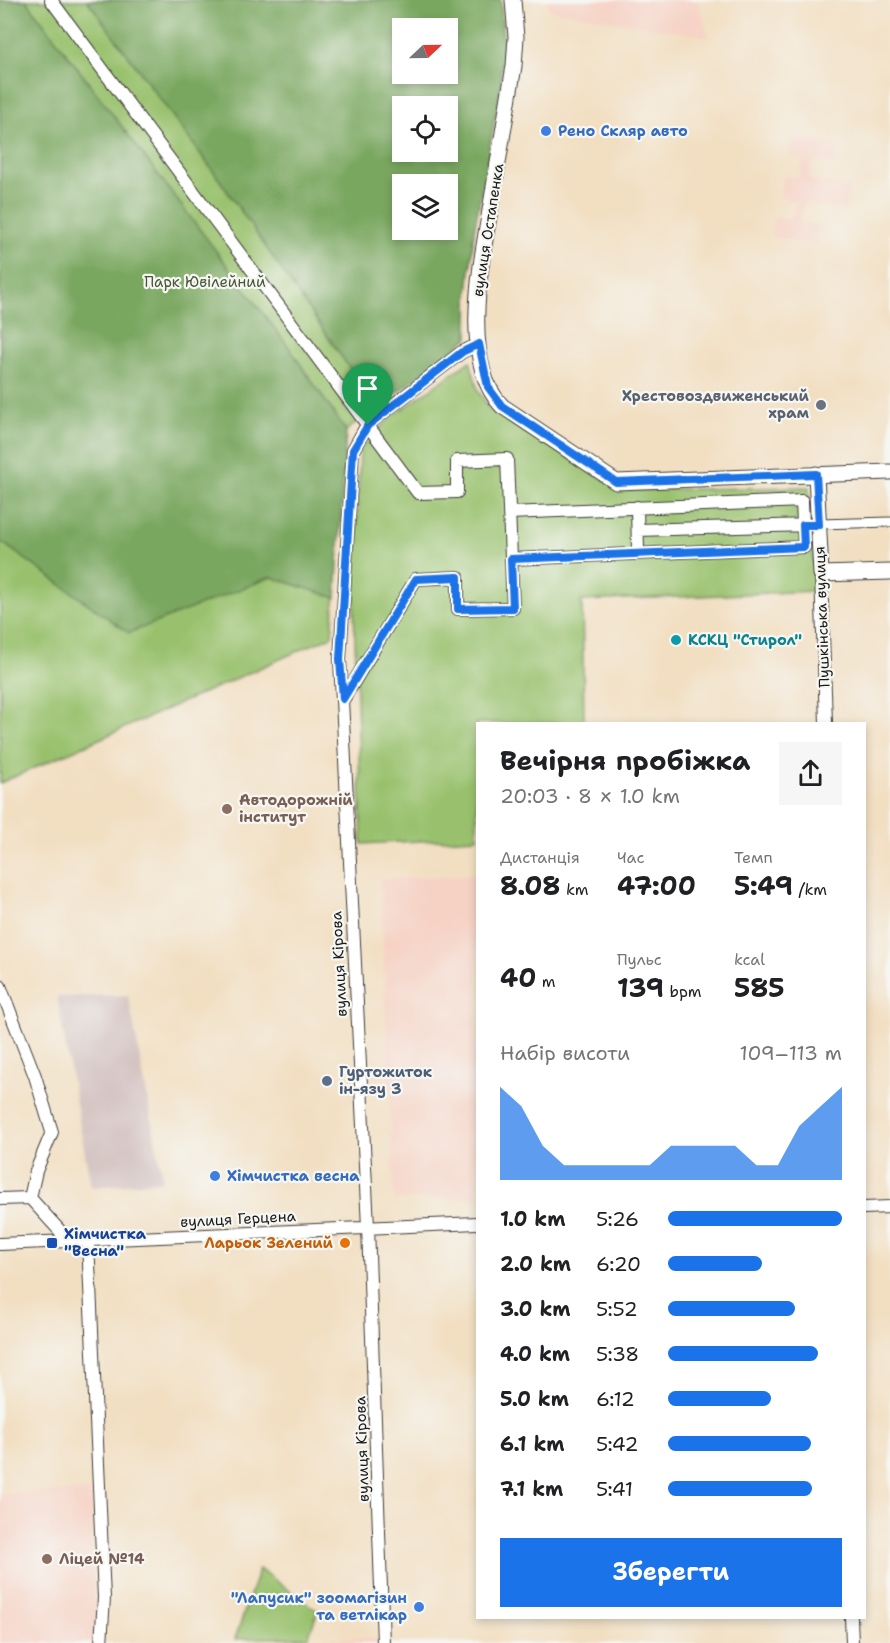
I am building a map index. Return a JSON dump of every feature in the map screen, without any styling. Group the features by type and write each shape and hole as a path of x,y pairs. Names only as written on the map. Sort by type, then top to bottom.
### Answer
{"street":[{"path":"51,0 418,493 457,492 457,461 507,459 513,608 458,609 458,577 416,579 343,699"},
{"name":"вулиця Остапенка","path":"513,0 516,37 514,66 477,296 479,344 488,387 502,406 616,482 890,472"},
{"name":"вулиця Кірова","path":"383,1643 368,1227 340,659 353,450 368,425 462,352 479,344"},
{"name":"Пушкінська вулиця","path":"816,474 826,722"},
{"path":"509,513 802,501 804,547 638,551 511,559"},
{"path":"638,507 638,551"},
{"path":"638,530 890,522"},
{"path":"821,574 890,572"},
{"path":"0,986 31,1065 52,1132 36,1171 30,1198"},
{"path":"0,1199 30,1198 70,1242"},
{"path":"866,1208 890,1207"},
{"name":"вулиця Герцена","path":"0,1244 476,1223"},
{"path":"88,1241 104,1598 101,1643"},
{"path":"851,1619 852,1643"}],"shaded area":[{"path":"546,0 697,0 709,37 549,10"},
{"path":"793,137 838,146 834,165 813,161 809,179 849,188 845,211 804,203 800,222 821,226 817,245 771,236 774,217 791,220 795,201 779,198 784,175 800,177 803,159 789,156"},
{"path":"476,875 476,1197 394,1200 380,879"},
{"path":"128,995 163,1181 91,1187 57,997"},
{"name":"Ліцей №14","path":"91,1491 96,1643 0,1643 0,1494"},
{"path":"379,1638 379,1643 231,1643"}],"green space":[{"name":"Парк Ювілейний","path":"0,0 501,0 503,46 500,92 474,231 468,293 468,338 346,431 332,636 0,783"},
{"path":"0,0 26,0 288,346 346,431 336,598 271,577 129,633 0,541"},
{"path":"87,0 501,0 503,46 500,92 474,231 468,293 468,338 377,408 216,175"},
{"path":"470,361 478,390 489,409 621,490 809,487 815,591 582,601 584,722 476,722 476,838 362,844 354,611 360,449 391,417"},
{"path":"259,1569 318,1611 308,1637 235,1639"}],"place":[{"name":"Рено Скляр авто","path":"546,131"},
{"name":"Хрестовоздвиженський храм","path":"821,405"},
{"name":"КСКЦ \"Стирол\"","path":"676,640"},
{"name":"Автодорожній інститут","path":"227,809"},
{"name":"Гуртожиток ін-язу 3","path":"327,1081"},
{"name":"Хімчистка весна","path":"215,1176"},
{"name":"Хімчистка \"Весна\"","path":"52,1243"},
{"name":"Ларьок Зелений","path":"345,1243"},
{"name":"Ліцей №14","path":"47,1559"},
{"name":"\"Лапусик\" зоомагізин та ветлікар","path":"419,1607"}],"route":[{"path":"479,344 483,372 494,398 502,406 616,482 816,474 819,525 803,525 804,547 638,551 511,559 513,608 458,609 458,577 416,579 343,699 340,659 353,450 360,434 368,425 462,352 479,344"}]}
